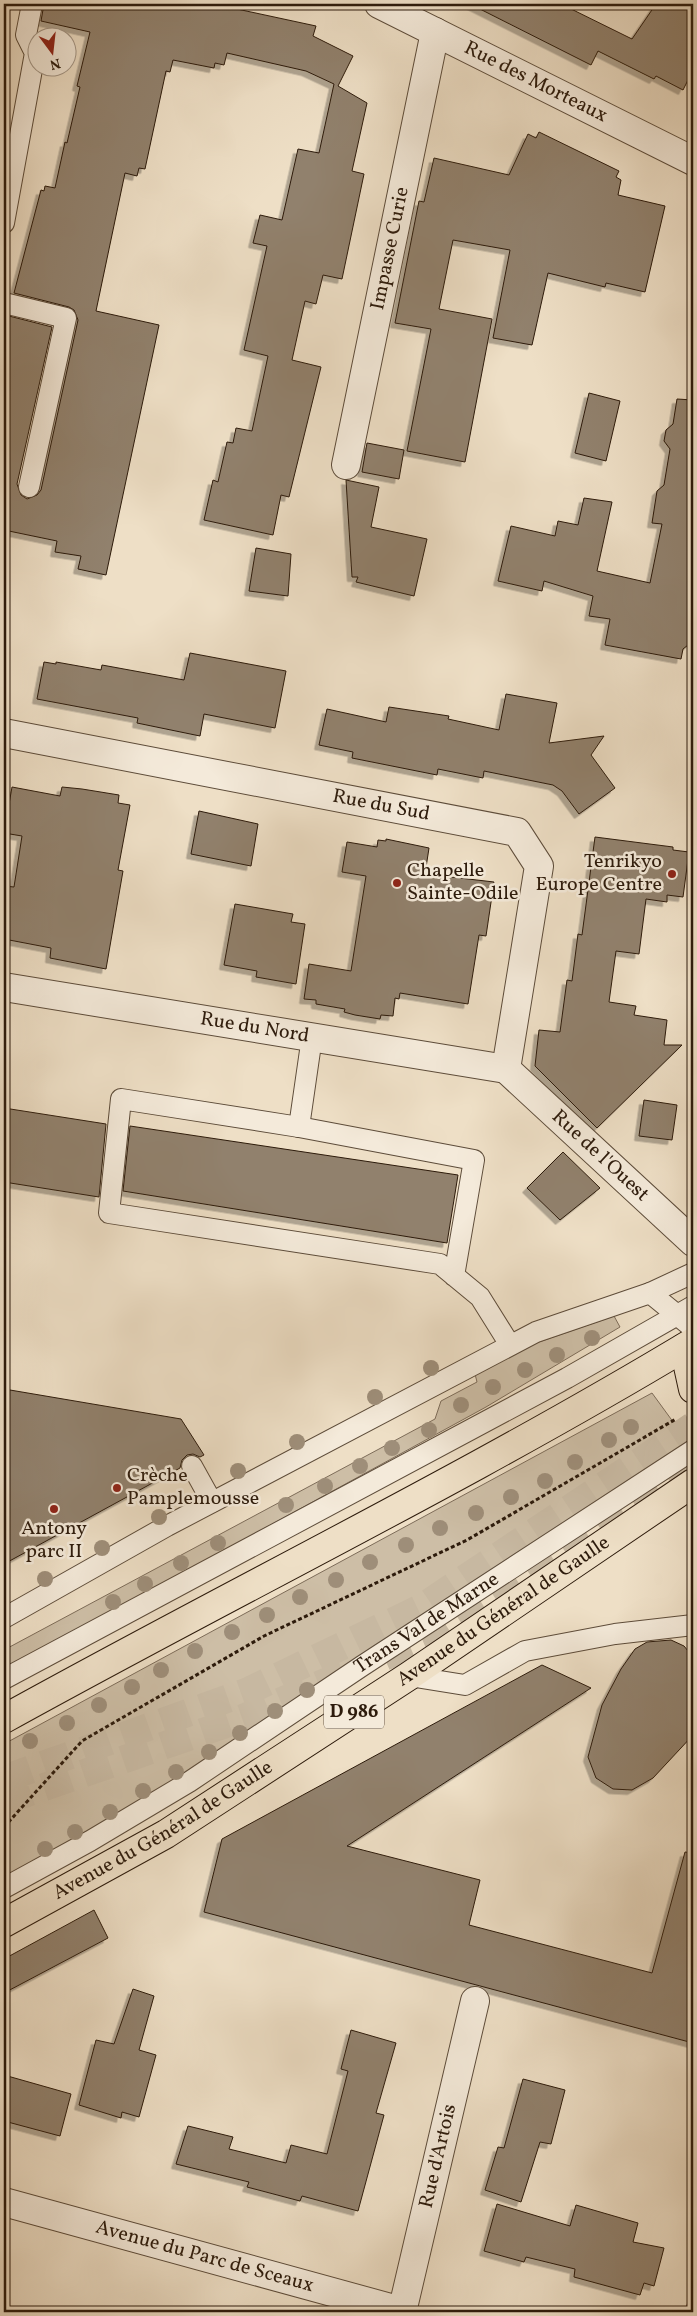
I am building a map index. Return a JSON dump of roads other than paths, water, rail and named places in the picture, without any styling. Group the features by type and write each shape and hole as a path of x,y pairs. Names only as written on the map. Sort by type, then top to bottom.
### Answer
{"main road":[{"path":"4,1719 201,1611 427,1493 690,1340 693,1389"},
{"name":"Avenue du Général de Gaulle","path":"4,1923 166,1834 409,1676 693,1483"}],"street":[{"name":"Rue des Morteaux","path":"379,4 693,161"},
{"name":"Impasse Curie","path":"346,465 435,32"},
{"name":"Rue du Sud","path":"4,733 517,832 540,866 506,1069"},
{"name":"Rue du Nord","path":"4,988 506,1069"},
{"name":"Rue de l'Ouest","path":"506,1069 693,1242"},
{"name":"Rue d'Artois","path":"403,2312 475,2001"},
{"name":"Avenue du Parc de Sceaux","path":"4,2202 403,2312"}],"lane":[{"path":"4,224 35,54 26,35 32,4"},
{"path":"4,303 66,318 29,487"},
{"path":"299,1126 312,1037"},
{"path":"454,1276 474,1160 299,1126 121,1098 109,1213 440,1264 454,1276 480,1297 510,1345"},
{"path":"4,1618 212,1502 510,1345 536,1332 650,1293 693,1273"},
{"path":"650,1293 685,1311"},
{"path":"685,1311 690,1340"},
{"path":"4,1678 558,1382 685,1311"},
{"name":"Trans Val de Marne","path":"4,1888 90,1841 189,1782 362,1666 693,1450"},
{"path":"192,1466 212,1502"},
{"path":"409,1676 465,1685 525,1652 615,1634 693,1625"}],"tunnel":[{"path":"4,1779 246,1692 421,1608 693,1426"},
{"path":"384,1657 432,1636 693,1468"},
{"path":"4,1801 243,1718 344,1674"}],"railway":[{"path":"687,2312 693,2287"}],"place":[{"name":"Tenrikyo Europe Centre","path":"672,874"},
{"name":"Chapelle Sainte-Odile","path":"397,883"},
{"name":"Crèche Pamplemousse","path":"117,1488"},
{"name":"Antony parc II","path":"54,1509"}]}
